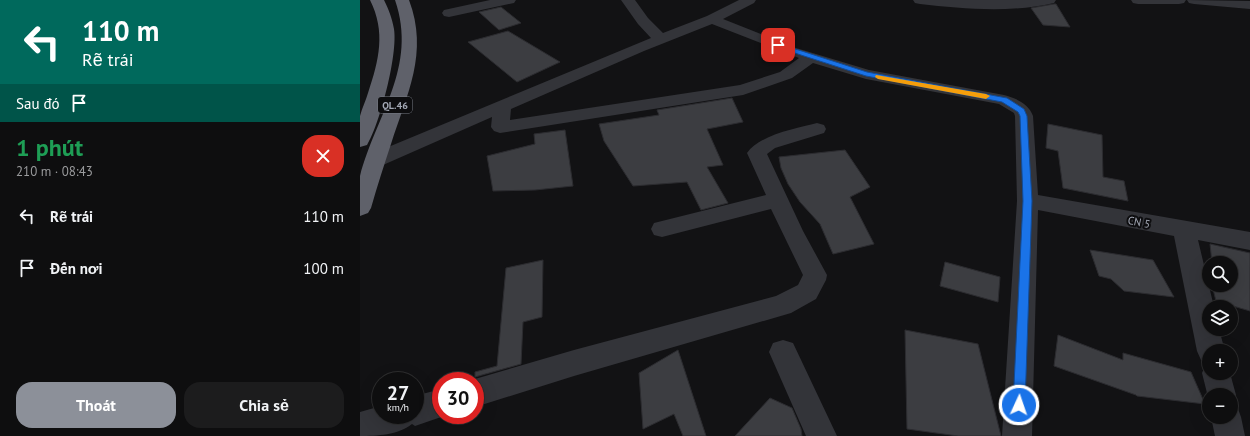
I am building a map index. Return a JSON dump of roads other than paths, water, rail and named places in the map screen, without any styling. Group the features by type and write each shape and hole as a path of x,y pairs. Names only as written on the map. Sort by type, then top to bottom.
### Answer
{"highway":[{"name":"QL.46","path":"361,135 382,71 387,45 388,33 385,16 383,8 377,0"},
{"name":"QL.46","path":"360,208 400,93 409,54 410,33 406,8 402,0"}],"street":[{"path":"449,13 509,0"},
{"path":"628,0 637,14 661,39"},
{"path":"376,160 661,39 712,19 749,0"},
{"path":"920,0 958,4 990,5 1025,4 1049,0"},
{"path":"1138,0 1179,0"},
{"path":"1194,0 1250,5"},
{"path":"712,19 791,51 866,74 996,98 1004,100 1022,110 1024,116 1028,201 1017,436"},
{"path":"503,106 500,127 743,90 786,74 811,57"},
{"path":"484,390 574,363 782,305 807,292 814,280 815,274 793,233 757,153 768,144 817,129"},
{"path":"662,229 778,200"},
{"name":"CN 5","path":"1028,201 1250,242"},
{"path":"1184,230 1209,344"},
{"path":"784,352 822,436"},
{"path":"360,427 372,423"},
{"path":"1227,424 1230,436"}]}
